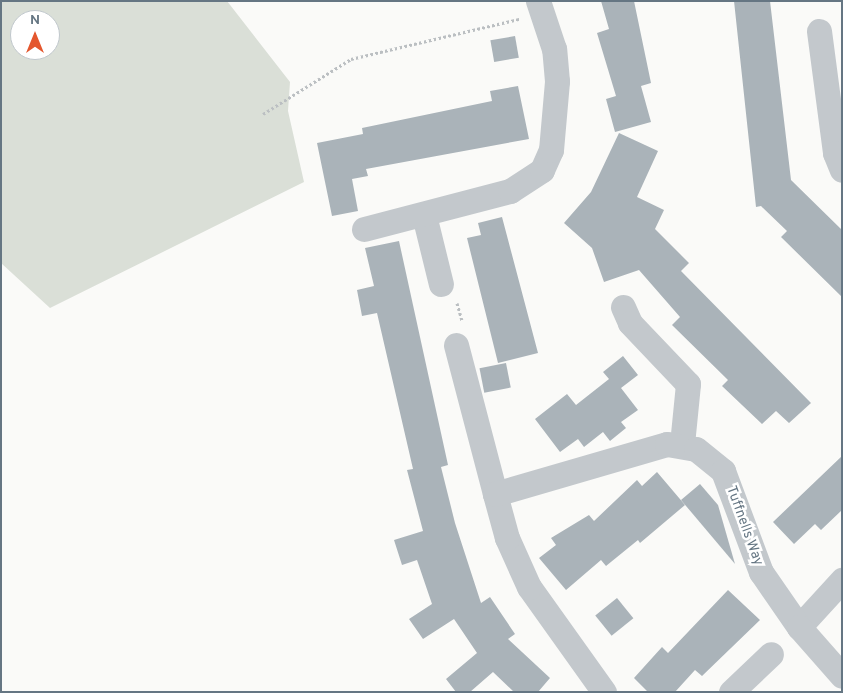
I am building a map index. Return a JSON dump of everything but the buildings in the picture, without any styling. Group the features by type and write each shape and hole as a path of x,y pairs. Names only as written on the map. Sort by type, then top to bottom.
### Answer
{"street":[{"path":"364,229 424,215 510,191 542,170 553,141 557,82 541,6"},
{"path":"819,31 835,153 842,170"},
{"path":"424,215 439,276"},
{"path":"495,494 647,450 682,444 688,384 630,323 623,306"},
{"path":"456,344 473,417 506,538 529,587 604,692"},
{"name":"Tuffnells Way","path":"682,444 711,458 723,471 761,572 799,627 842,676"},
{"path":"799,627 842,580"},
{"path":"730,692 771,654"}],"path":[{"path":"263,114 351,59 541,6"},
{"path":"439,276 457,302 464,330 456,344"}],"shaded area":[{"path":"1,1 227,1 290,82 288,111 304,182 50,308 1,263"}]}
